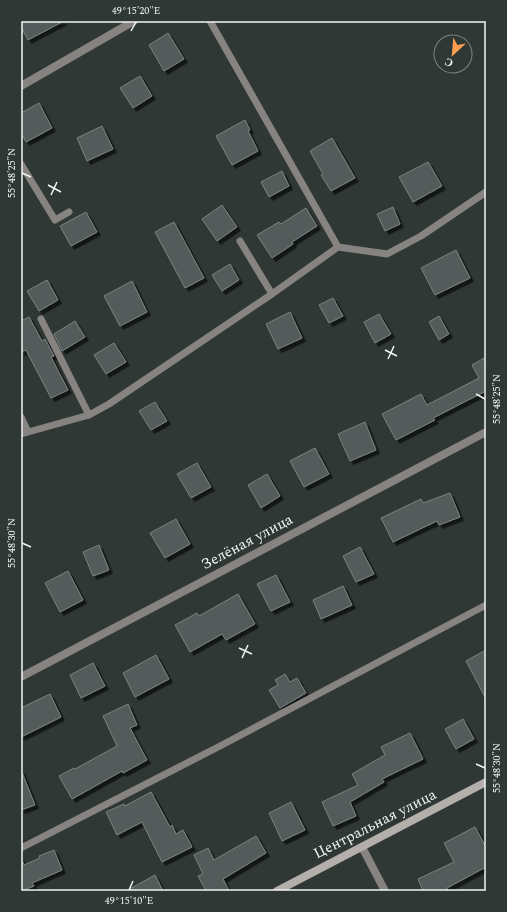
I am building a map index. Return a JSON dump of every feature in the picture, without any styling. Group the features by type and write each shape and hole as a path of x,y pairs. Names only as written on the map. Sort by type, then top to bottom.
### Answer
{"street":[{"path":"21,86 134,21"},
{"name":"Зелёная улица","path":"21,677 486,432"},
{"name":"Центральная улица","path":"277,891 486,782"},
{"path":"362,847 385,891"}],"lane":[{"path":"210,21 338,247"},
{"path":"21,164 55,220 68,212"},
{"path":"21,417 24,433 88,415 109,404 272,294 338,247 388,254 421,236 486,192"},
{"path":"240,241 272,294"},
{"path":"40,319 88,415"},
{"path":"21,848 222,745 486,605"}],"building":[{"path":"21,21 64,21 28,40 21,27"},
{"path":"168,33 184,59 164,71 149,45"},
{"path":"140,76 152,96 133,108 120,88"},
{"path":"39,103 52,128 26,142 21,132 21,113"},
{"path":"245,120 250,130 248,131 258,151 232,165 216,136"},
{"path":"102,126 113,149 87,161 77,138"},
{"path":"332,138 355,178 331,191 321,175 323,174 310,151"},
{"path":"428,162 442,186 413,202 399,177"},
{"path":"282,171 289,186 269,197 261,182"},
{"path":"222,205 237,227 217,241 202,219"},
{"path":"393,207 400,224 385,231 377,214"},
{"path":"306,208 317,226 292,242 293,244 272,258 257,235 279,222 281,224"},
{"path":"86,212 97,232 71,246 60,226"},
{"path":"174,222 204,278 185,288 155,232"},
{"path":"456,250 470,278 435,295 421,268"},
{"path":"230,264 239,280 222,291 212,275"},
{"path":"47,280 58,300 39,311 27,291"},
{"path":"132,281 147,312 120,326 104,296"},
{"path":"333,298 343,316 329,323 319,305"},
{"path":"290,312 302,338 278,349 266,324"},
{"path":"379,314 391,334 375,343 364,322"},
{"path":"439,316 449,334 439,340 429,322"},
{"path":"29,317 42,341 45,339 54,356 51,357 68,390 51,398 26,350 21,352 21,321"},
{"path":"75,321 85,337 62,351 54,334"},
{"path":"114,343 126,362 106,374 94,355"},
{"path":"486,357 486,391 433,418 435,420 396,440 382,414 421,394 427,405 479,378 472,365"},
{"path":"155,402 167,421 151,430 139,411"},
{"path":"365,422 376,450 350,461 338,434"},
{"path":"315,448 329,474 304,487 290,461"},
{"path":"197,463 211,487 191,498 177,474"},
{"path":"267,474 280,496 261,508 248,485"},
{"path":"450,493 460,517 439,525 437,521 393,542 381,518 421,499 423,503"},
{"path":"176,519 190,544 165,558 150,533"},
{"path":"99,545 109,570 93,576 83,552"},
{"path":"360,547 374,574 356,582 343,556"},
{"path":"68,571 83,600 60,612 45,583"},
{"path":"276,575 290,602 271,611 257,584"},
{"path":"343,586 352,605 321,619 313,600"},
{"path":"238,594 255,624 226,640 222,634 190,652 175,625 197,613 199,616"},
{"path":"486,650 486,699 466,661"},
{"path":"156,655 169,679 135,697 123,673"},
{"path":"93,663 105,686 81,698 70,675"},
{"path":"285,674 290,682 297,678 306,693 280,708 269,690 278,685 275,680"},
{"path":"50,694 61,717 21,737 21,708"},
{"path":"128,704 137,725 130,728 147,760 123,773 122,771 72,799 59,776 117,746 103,716"},
{"path":"463,719 474,739 456,749 445,729"},
{"path":"410,733 423,759 382,779 384,782 350,802 356,816 333,826 322,802 358,785 352,774 385,755 381,747"},
{"path":"21,770 35,805 21,810"},
{"path":"151,792 170,827 172,825 176,834 183,830 192,847 162,862 142,822 117,835 106,812 124,804 125,806"},
{"path":"291,802 305,830 282,841 269,813"},
{"path":"475,827 486,847 486,867 447,888 448,891 423,891 418,879 454,862 444,843"},
{"path":"256,836 266,853 223,879 229,891 206,891 198,876 203,874 194,855 208,848 214,860"},
{"path":"54,850 62,870 32,883 34,886 21,891 21,858 24,865 40,858 39,856"},
{"path":"155,875 163,891 126,891"}]}
